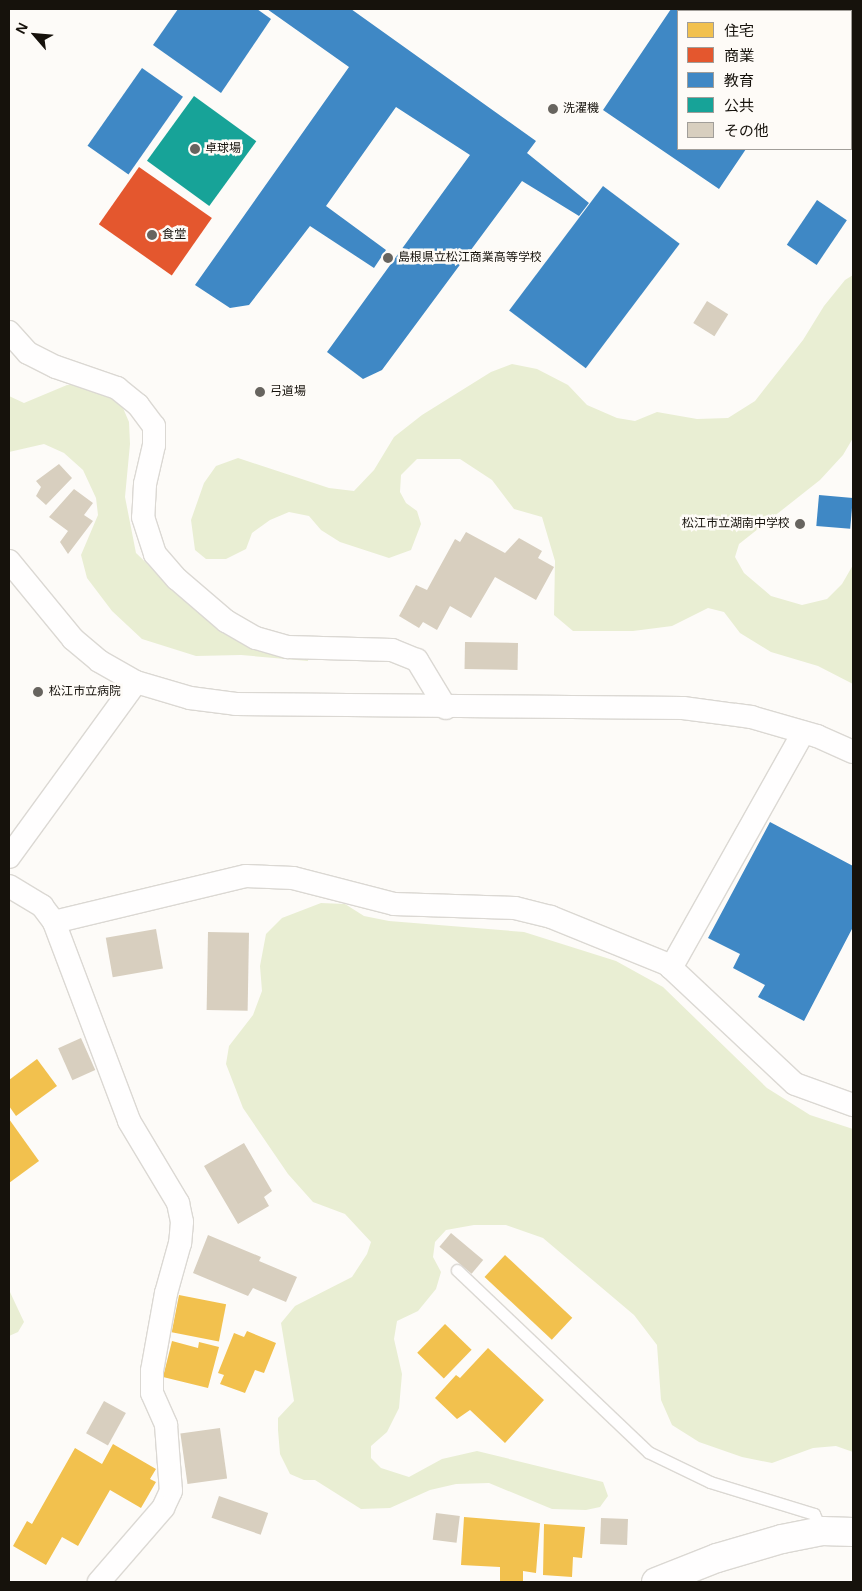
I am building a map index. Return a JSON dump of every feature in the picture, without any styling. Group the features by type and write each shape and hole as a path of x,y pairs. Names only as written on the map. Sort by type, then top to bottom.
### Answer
{"street":[{"path":"9,332 28,353 49,364 117,388 138,405 154,426 154,445 145,484 143,517 155,554 177,579 226,621 256,638 288,647 392,650 417,660 446,708"},
{"path":"9,561 72,639 99,661 136,682 190,698 236,704 446,708 683,708 751,718 803,733 853,752"},
{"path":"9,858 136,682"},
{"path":"671,968 803,733"},
{"path":"54,922 246,876 294,878 394,904 524,910 551,916 671,968 795,1084 853,1105"},
{"path":"9,886 42,906 54,922 130,1120 178,1202 182,1222 180,1243 166,1292 152,1371 152,1393 166,1425 171,1491 163,1508 99,1582"},
{"path":"656,1582 717,1558 822,1531 853,1532"}],"lane":[{"path":"457,1270 648,1452 710,1482 814,1514 822,1531"}],"green space":[{"path":"853,275 853,438 843,455 820,480 739,544 735,557 744,573 771,596 802,605 827,599 842,584 853,565 853,684 818,666 771,652 740,633 724,612 708,608 672,626 633,631 573,631 554,615 555,561 542,517 514,509 492,480 460,459 417,459 401,475 400,492 406,503 417,511 421,524 411,550 389,558 340,542 321,530 309,516 289,512 270,520 252,533 246,549 226,559 206,559 195,550 191,520 204,483 216,466 238,458 329,488 354,491 374,470 394,437 422,415 491,372 512,364 537,369 568,385 587,405 617,418 635,421 657,412 697,419 728,418 755,401 803,340 824,306 845,280"},
{"path":"67,385 91,385 108,392 123,408 129,422 130,444 125,497 136,553 189,604 307,653 308,661 241,655 196,656 142,639 112,611 87,578 81,555 98,515 96,498 83,470 64,453 44,444 9,452 9,396 24,403"},
{"path":"321,903 345,904 364,916 389,921 524,932 616,961 663,987 767,1088 810,1115 853,1129 853,1452 836,1446 813,1448 772,1463 742,1457 699,1442 672,1425 661,1400 657,1345 634,1315 543,1238 506,1225 474,1225 446,1230 435,1242 433,1257 441,1272 436,1289 418,1311 397,1321 394,1339 402,1374 399,1408 387,1432 371,1446 371,1458 381,1468 409,1477 442,1459 477,1451 603,1482 608,1496 600,1507 586,1510 552,1509 489,1483 456,1484 430,1490 390,1508 361,1509 315,1480 304,1480 290,1474 280,1454 278,1430 278,1418 294,1401 281,1323 295,1306 352,1277 367,1254 371,1242 345,1214 313,1202 288,1174 243,1108 226,1064 229,1046 253,1015 262,991 260,966 266,934 282,918"},
{"path":"9,1290 24,1322 18,1332 9,1336"}],"building: 住宅":[{"path":"37,1059 57,1086 16,1116 9,1106 9,1080"},
{"path":"9,1119 39,1161 9,1183"},
{"path":"505,1255 572,1318 552,1340 485,1277"},
{"path":"179,1295 226,1304 219,1341 172,1332"},
{"path":"445,1324 472,1350 444,1378 417,1353"},
{"path":"247,1331 276,1343 264,1373 255,1370 245,1393 220,1384 224,1375 218,1373 234,1333 244,1337"},
{"path":"172,1341 198,1348 199,1342 219,1347 208,1388 163,1377"},
{"path":"488,1348 544,1400 505,1443 470,1410 457,1419 435,1398 456,1375 460,1378"},
{"path":"113,1444 156,1469 150,1479 156,1482 141,1508 110,1490 78,1546 62,1537 46,1565 13,1546 27,1521 32,1524 75,1448 102,1464"},
{"path":"464,1517 540,1523 536,1573 523,1571 523,1582 500,1581 500,1567 461,1565"},
{"path":"544,1524 585,1527 582,1558 573,1557 572,1577 543,1575"}],"building: 商業":[{"path":"139,167 212,218 172,275 99,224"}],"building: 教育":[{"path":"178,9 257,9 271,19 221,93 153,45"},
{"path":"267,9 351,9 536,141 527,153 589,203 579,216 522,181 382,370 363,379 327,352 470,155 396,107 326,206 386,250 374,268 310,226 249,305 230,308 195,285 349,67"},
{"path":"671,9 739,10 677,10 677,150 745,150 719,189 603,110"},
{"path":"142,68 183,97 128,174 88,146"},
{"path":"603,186 680,244 586,368 509,311"},
{"path":"817,200 847,220 817,265 787,245"},
{"path":"819,495 853,498 850,529 816,526"},
{"path":"770,822 853,866 853,927 804,1021 758,997 765,985 733,968 740,954 708,938"}],"building: 公共":[{"name":"卓球場","path":"194,96 256,141 209,206 147,161"}],"building: その他":[{"path":"707,301 728,314 714,336 693,323"},
{"path":"59,464 72,478 46,505 36,496 41,487 36,481"},
{"path":"74,489 93,503 84,515 93,521 68,554 60,542 68,531 49,517"},
{"path":"466,532 505,553 519,538 542,551 538,558 554,567 536,600 495,577 471,618 450,606 437,630 423,622 419,628 399,616 416,585 427,590 455,539 460,542"},
{"path":"465,642 518,643 518,670 465,669"},
{"path":"156,929 163,968 113,977 106,938"},
{"path":"208,932 249,933 248,1011 207,1010"},
{"path":"81,1038 95,1070 72,1080 58,1048"},
{"path":"244,1143 272,1191 264,1197 269,1206 238,1224 204,1166"},
{"path":"451,1233 483,1260 472,1274 439,1247"},
{"path":"208,1235 261,1257 259,1261 297,1277 286,1302 253,1288 248,1296 193,1273"},
{"path":"104,1401 126,1413 108,1445 86,1433"},
{"path":"220,1428 227,1479 187,1484 180,1434"},
{"path":"219,1496 268,1513 261,1535 212,1518"},
{"path":"436,1513 460,1516 457,1543 433,1540"},
{"path":"601,1518 628,1519 627,1545 600,1544"}],"place":[{"name":"洗濯機","path":"553,109"},
{"name":"卓球場","path":"195,149"},
{"name":"食堂","path":"152,235"},
{"name":"島根県立松江商業高等学校","path":"388,258"},
{"name":"弓道場","path":"260,392"},
{"name":"松江市立湖南中学校","path":"800,524"},
{"name":"松江市立病院","path":"38,692"}]}
